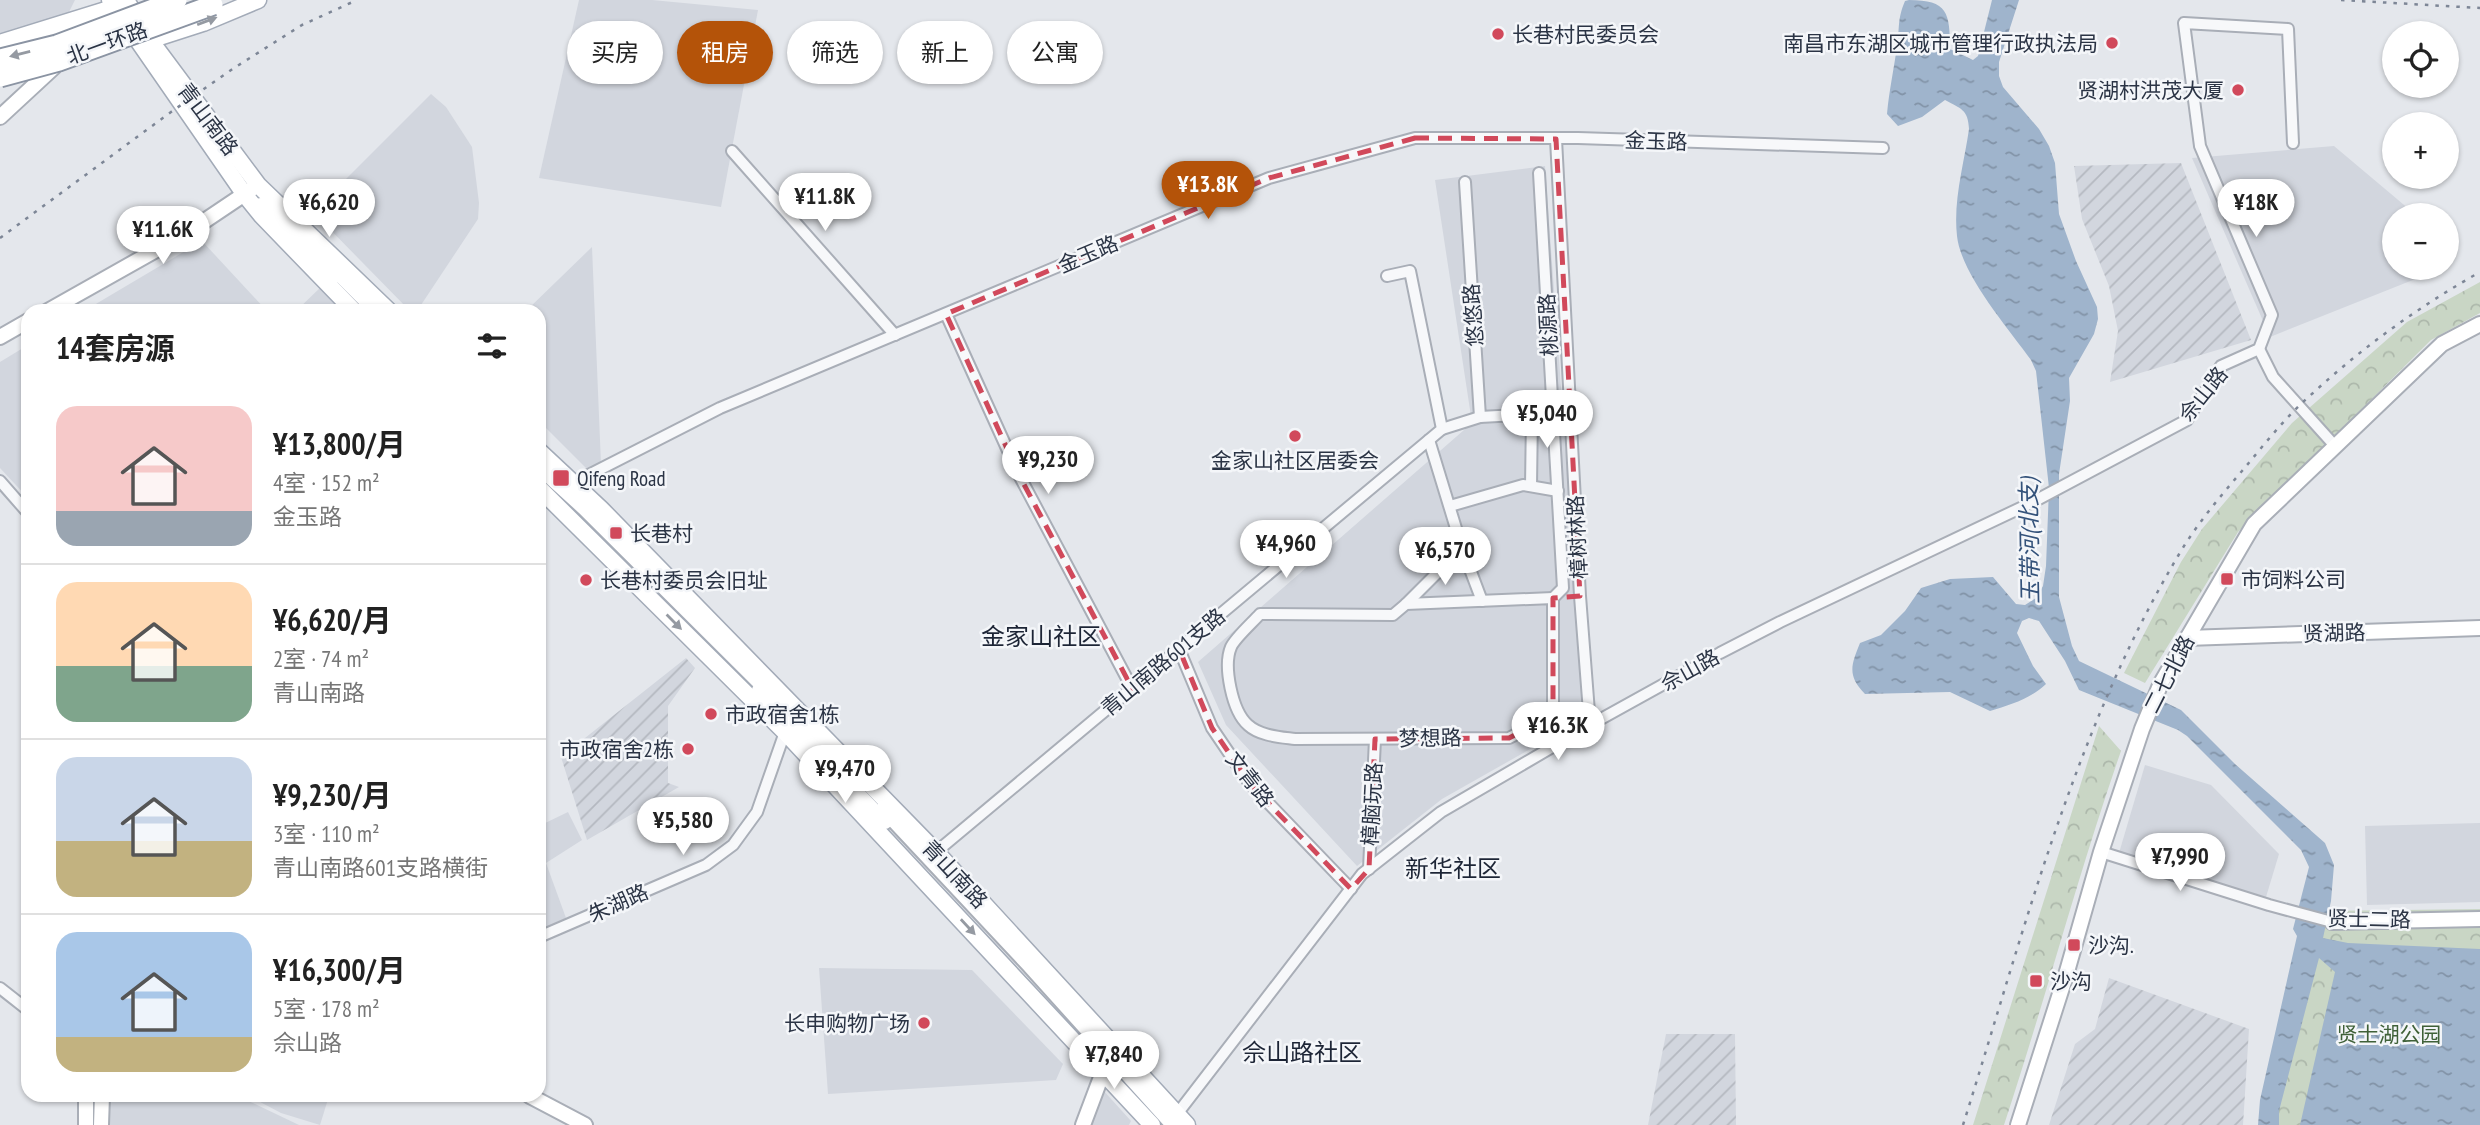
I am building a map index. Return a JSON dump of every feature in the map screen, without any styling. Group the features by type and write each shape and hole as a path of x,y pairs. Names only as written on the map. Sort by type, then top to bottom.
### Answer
{"highway":[{"name":"北一环路","path":"0,59 57,45 177,0"},
{"name":"北一环路","path":"0,79 60,61 213,5"}],"main road":[{"path":"0,79 54,67 204,23 258,0"},
{"path":"0,43 123,2"},
{"name":"青山南路","path":"123,2 145,41 251,190 262,216 347,304"},
{"path":"0,117 54,67"},
{"path":"60,304 188,232 251,190 265,208 366,304"},
{"name":"青山南路","path":"251,190 272,197 382,304"},
{"name":"二七北路","path":"2018,1125 2066,975 2101,852 2142,729 2161,683 2188,635 2253,524 2442,344 2480,324"},
{"path":"0,337 21,325"},
{"name":"青山南路","path":"546,471 552,489 785,732 1173,1123"},
{"path":"552,489 738,668 1109,1058 1083,1125"},
{"name":"青山南路","path":"552,489 936,852 1109,1058 1152,1125"},
{"name":"贤湖路","path":"2188,635 2480,625"},
{"name":"贤士二路","path":"2332,922 2480,919"},
{"path":"86,1102 86,1125"},
{"path":"101,1125 102,1102"},
{"path":"541,1102 585,1125"}],"street":[{"path":"2293,143 2288,29 2184,23 2200,146 2272,315 2259,349 2273,377 2335,446"},
{"name":"金玉路","path":"552,489 720,408 1269,178 1415,138 1883,148"},
{"name":"樟树林路","path":"1556,139 1580,596 1590,725"},
{"path":"732,151 895,335"},
{"name":"桃源路","path":"1539,173 1563,588 1553,598"},
{"name":"悠悠路","path":"1465,182 1480,417"},
{"path":"1387,276 1410,271 1442,429 1480,417 1553,413"},
{"path":"946,314 1019,475 1132,688"},
{"name":"佘山路","path":"1173,1123 1351,889 1369,869 1441,812 1590,725 1780,622 2031,503 2187,420 2221,366 2259,349"},
{"path":"1531,486 1532,414"},
{"name":"青山南路601支路","path":"936,852 1442,429"},
{"path":"1429,440 1462,548 1482,601"},
{"path":"0,481 21,505"},
{"path":"1450,506 1522,485 1558,491"},
{"path":"1406,604 1462,548"},
{"path":"1553,598 1580,596"},
{"name":"梦想路","path":"1553,598 1553,705 1536,724 1510,738 1295,739 1269,735 1248,725 1237,708 1227,678 1231,647 1260,614 1393,615 1406,604 1553,598"},
{"name":"文青路","path":"1179,649 1212,728 1250,784 1351,889"},
{"name":"朱湖路","path":"546,934 706,864 733,845 757,811 785,732"},
{"name":"樟脑玩路","path":"1369,869 1375,739"},
{"name":"贤士二路","path":"2101,852 2332,922"},
{"path":"0,988 21,1004"}],"highlighted area":[{"path":"1415,138 1556,139 1580,596 1553,598 1553,705 1536,724 1509,738 1375,739 1369,869 1351,889 1250,784 1212,728 1179,649 1132,688 1019,475 946,314 1269,178"}],"shaded area":[{"path":"0,0 75,0 67,16 0,34"},
{"path":"579,0 652,0 758,10 756,21 677,21 677,84 744,84 721,207 539,178 567,53 567,84 663,84 663,21 574,21"},
{"path":"431,94 446,107 472,147 479,203 478,219 422,304 403,304 313,212"},
{"path":"2334,146 2402,203 2382,203 2382,280 2413,280 2270,337 2192,158"},
{"path":"2181,163 2251,340 2110,382 2118,331 2109,286 2082,219 2074,166"},
{"path":"1545,166 1585,718 1442,799 1357,866 1226,725 1198,662 1472,423 1435,180"},
{"path":"202,241 260,304 96,304"},
{"path":"592,247 601,464 587,469 546,428 546,304 533,304"},
{"path":"322,286 340,304 303,304"},
{"path":"21,349 21,490 0,468 0,362"},
{"path":"686,658 695,668 668,706 668,783 679,787 587,840 561,757"},
{"path":"2145,765 2211,785 2279,854 2266,897 2119,853"},
{"path":"568,812 582,840 546,863 546,823"},
{"path":"2480,823 2480,902 2367,905 2365,826"},
{"path":"546,863 566,918 546,927"},
{"path":"819,968 972,970 1063,1064 1056,1080 828,1094"},
{"path":"2109,978 2249,1029 2243,1125 2049,1125 2075,1044 2095,1029"},
{"path":"1666,1034 1735,1034 1736,1125 1648,1125"},
{"path":"1102,1089 1131,1121 1129,1125 1088,1125"},
{"path":"110,1102 251,1102 299,1125 110,1125"},
{"path":"260,1102 327,1102 320,1125 281,1113"}],"green space":[{"path":"2480,282 2480,313 2431,340 2238,532 2145,683 2124,673 2181,562 2202,529 2292,423 2407,322"},
{"path":"2099,726 2121,751 2019,1078 2004,1125 1973,1125"},
{"name":"贤士湖公园","path":"2480,909 2480,1125 2277,1125 2277,1110 2323,911"}],"water":[{"path":"1992,0 2019,0 1999,62 1999,76 2003,87 2039,129 2049,146 2055,163 2059,214 2097,307 2098,319 2094,334 2069,378 2070,401 2059,474 2059,597 2072,646 2079,661 2181,710 2235,764 2325,843 2334,865 2331,901 2323,938 2348,943 2480,949 2480,1125 2300,1125 2335,972 2319,958 2279,1111 2279,1125 2258,1125 2260,1100 2297,936 2293,929 2309,867 2301,850 2187,736 2079,690 2065,661 2039,621 2029,618 2022,621 2017,633 2033,666 2046,684 2027,698 1990,711 1950,692 1865,694 1855,682 1852,670 1860,643 1881,635 1905,611 1921,588 1950,579 1993,577 2016,604 2025,605 2036,598 2043,586 2046,566 2049,488 2036,371 1976,283 1960,251 1957,236 1958,196 1969,129 1967,117 1963,110 1945,100 1922,117 1898,126 1887,114 1900,19 1905,1 1939,6 1947,18 1950,49 1973,60 1978,56"}],"railway":[{"path":"0,238 234,68 302,25 357,0"},
{"path":"2341,0 2480,8"},
{"path":"1963,1125 2030,906 2080,762 2141,623 2178,556 2216,502 2303,402 2393,328 2480,272"}],"place":[{"name":"长巷村民委员会","path":"1498,34"},
{"name":"南昌市东湖区城市管理行政执法局","path":"2112,43"},
{"name":"贤湖村洪茂大厦","path":"2238,90"},
{"name":"金家山社区居委会","path":"1295,436"},
{"name":"Qifeng Road","path":"561,478"},
{"name":"长巷村","path":"616,533"},
{"name":"市饲料公司","path":"2227,579"},
{"name":"长巷村委员会旧址","path":"586,580"},
{"name":"市政宿舍1栋","path":"711,714"},
{"name":"市政宿舍2栋","path":"688,749"},
{"name":"沙沟.","path":"2074,945"},
{"name":"沙沟","path":"2036,981"},
{"name":"长申购物广场","path":"924,1023"}],"district":[{"name":"金家山社区","path":"1041,636"},
{"name":"新华社区","path":"1453,868"},
{"name":"佘山路社区","path":"1302,1052"}],"water label":[{"name":"玉带河(北支)","path":"2029,541"}]}
